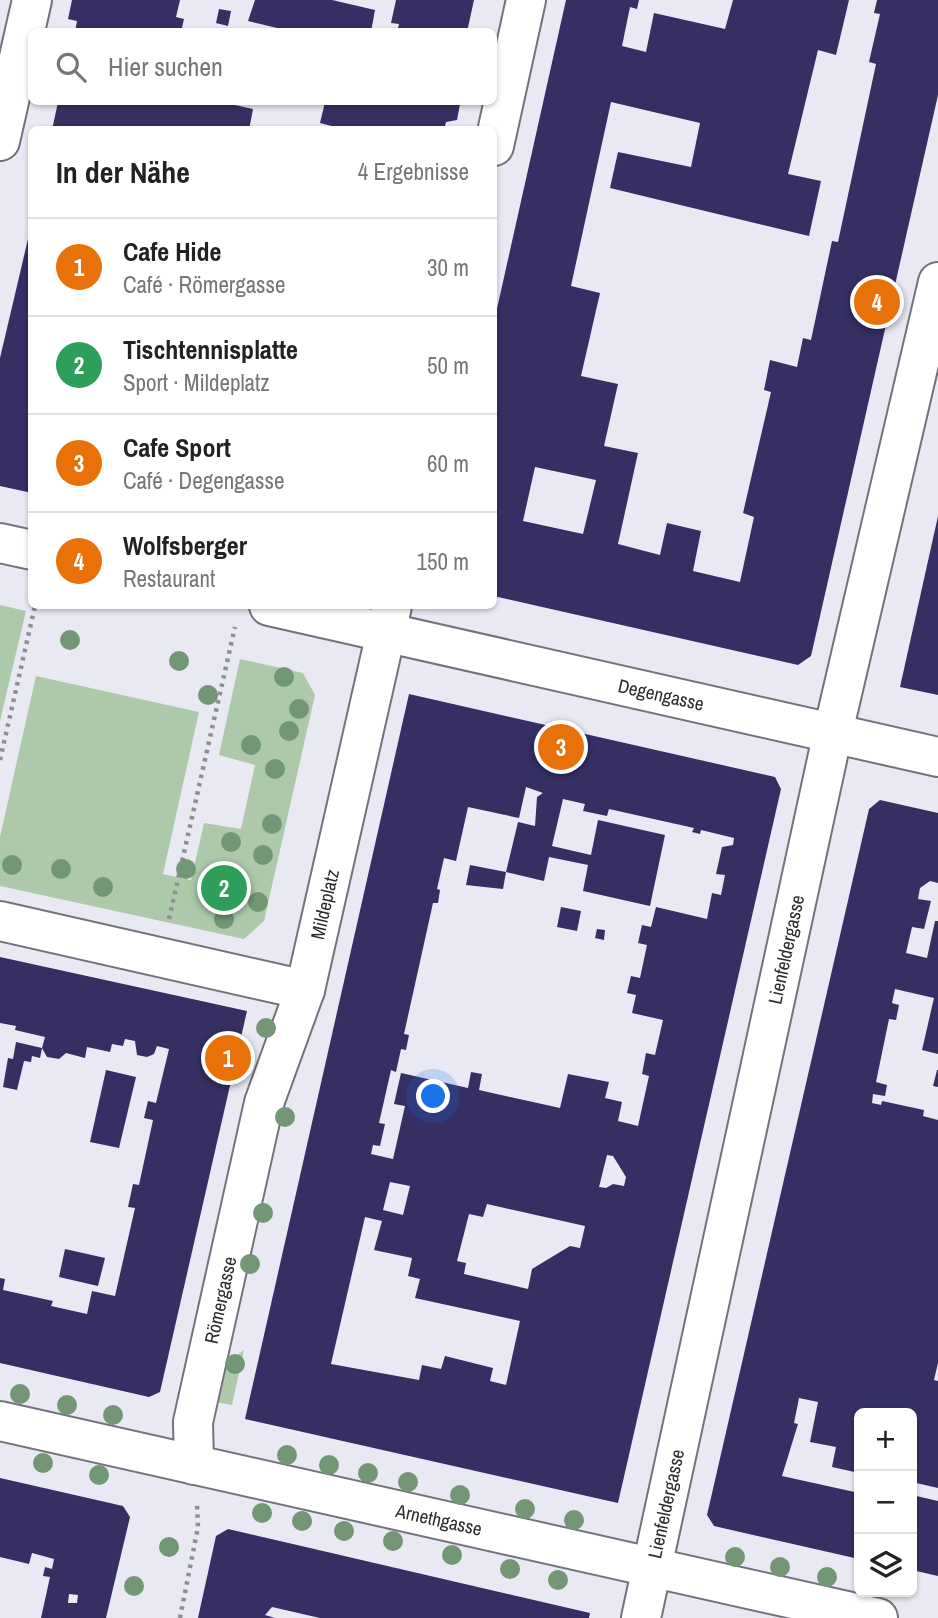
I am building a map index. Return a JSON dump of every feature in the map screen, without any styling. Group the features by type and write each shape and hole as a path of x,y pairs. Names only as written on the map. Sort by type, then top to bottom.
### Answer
{"street":[{"path":"0,141 32,0"},
{"path":"497,132 526,0"},
{"name":"Lienfeldergasse","path":"641,1618 833,732 938,282"},
{"path":"0,543 28,549"},
{"path":"253,612 389,619"},
{"name":"Degengasse","path":"389,619 938,757"},
{"name":"Mildeplatz","path":"305,990 389,619"},
{"path":"0,921 305,990"},
{"name":"Römergasse","path":"194,1465 194,1422 264,1103 305,990"},
{"name":"Arnethgasse","path":"0,1421 650,1569 878,1618"}],"path":[{"path":"0,760 34,609"},
{"path":"160,957 253,612"},
{"path":"180,1618 198,1527 194,1465"}],"green space":[{"path":"0,605 26,611 0,721"},
{"path":"240,659 303,673 315,695 264,921 244,939 0,886 0,837 36,676 199,712 163,874 191,880 204,823 241,829 255,765 219,755"},
{"path":"244,1350 232,1405 210,1401 218,1370"}],"building":[{"path":"72,0 180,0 176,17 184,19 182,28 76,28 77,21 68,19"},
{"path":"255,0 332,0 375,10 372,28 277,28 248,21"},
{"path":"396,0 474,0 468,28 398,28 399,24 391,23"},
{"path":"566,0 639,0 637,9 630,7 622,46 646,52 654,13 725,29 733,0 849,0 836,55 818,50 788,174 821,181 809,236 610,188 618,152 691,167 700,123 611,102 571,286 600,293 581,376 618,384 604,446 638,453 618,544 660,555 667,523 701,531 693,571 740,582 754,517 743,513 771,392 764,390 770,360 797,367 803,338 811,340 832,241 838,242 876,64 869,62 880,14 874,13 877,0 938,0 938,95 811,656 798,665 497,597 497,309","holes":["535,467 596,480 583,534 523,521"]},
{"path":"219,9 231,11 228,26 216,23"},
{"path":"57,105 235,105 253,109 250,126 53,126"},
{"path":"324,105 460,105 457,120 446,122 445,126 332,126 320,123"},
{"path":"28,239 28,492 0,486 0,358"},
{"path":"938,516 938,695 900,687"},
{"path":"409,694 775,777 781,789 618,1503 245,1419","holes":["526,787 543,793 537,797 535,826 518,822 506,872 544,881 549,857 588,865 583,891 650,906 665,835 598,820 591,855 552,846 563,799 585,804 583,811 607,816 609,809 694,828 692,832 700,834 701,830 734,838 733,845 722,847 716,874 725,875 721,895 712,893 707,919 656,907 651,927 642,925 638,943 647,945 640,978 631,976 627,993 636,995 632,1013 663,1020 655,1055 646,1053 642,1074 649,1076 638,1126 618,1121 622,1102 605,1098 609,1082 568,1074 560,1108 479,1090 482,1074 471,1072 468,1088 401,1073 394,1104 405,1106 393,1159 371,1154 373,1145 380,1146 385,1124 379,1123 391,1070 396,1072 401,1049 406,1050 409,1035 404,1034 433,903 438,903 440,890 437,889 444,858 456,861 468,807 519,818","607,1155 613,1156 626,1177 624,1186 613,1184 606,1188 599,1187","390,1182 410,1186 403,1215 383,1210","487,1204 585,1226 580,1248 570,1246 532,1269 528,1289 464,1274 466,1263 457,1261 469,1214 483,1217","365,1217 382,1221 374,1250 412,1258 408,1276 420,1279 415,1298 520,1321 506,1385 490,1381 493,1368 445,1356 441,1369 422,1365 419,1380 331,1364"]},
{"path":"880,800 938,813 938,883 930,881 920,888 918,899 931,901 924,929 912,927 906,953 927,958 935,921 938,921 938,1054 922,1050 934,998 895,989 892,1003 899,1005 896,1020 889,1019 876,1082 887,1085 885,1096 873,1094 872,1103 881,1105 882,1101 924,1110 923,1116 938,1120 938,1363 934,1380 938,1381 938,1488 917,1483 917,1408 854,1408 854,1472 832,1467 836,1447 810,1442 818,1402 799,1398 794,1423 798,1424 782,1476 854,1492 854,1558 714,1526 707,1515 869,809"},
{"path":"470,865 506,872 503,889 466,885"},
{"path":"561,907 581,911 577,931 557,927"},
{"path":"597,929 605,930 604,940 595,938"},
{"path":"0,957 247,1011 160,1392 149,1397 0,1363 0,1278 5,1279 3,1290 53,1301 51,1306 87,1314 92,1291 115,1296 135,1208 128,1207 133,1184 139,1185 153,1120 144,1118 148,1101 156,1103 169,1049 157,1046 154,1054 147,1057 137,1055 135,1041 125,1039 123,1046 112,1044 110,1052 87,1047 85,1058 66,1053 59,1059 47,1057 42,1048 45,1037 15,1030 16,1026 0,1023"},
{"path":"16,1042 42,1048 40,1058 32,1056 31,1062 24,1061 17,1090 3,1087 8,1058 13,1059"},
{"path":"106,1070 136,1077 119,1148 90,1142"},
{"path":"938,1070 938,1087 933,1086"},
{"path":"65,1249 105,1258 98,1286 59,1277"},
{"path":"0,1478 123,1506 130,1517 106,1618 41,1618 50,1577 43,1576 45,1567 52,1569 54,1559 32,1553 29,1564 0,1557","holes":["69,1594 78,1595 77,1603 68,1603"]},
{"path":"917,1496 938,1501 938,1576 917,1571"},
{"path":"228,1529 590,1613 589,1618 320,1618 272,1607 265,1615 275,1618 198,1618 216,1536"}],"place":[{"name":"Wolfsberger","path":"877,302"},
{"name":"Cafe Sport","path":"561,747"},
{"name":"Tischtennisplatte","path":"224,888"},
{"name":"Cafe Hide","path":"228,1058"}]}
